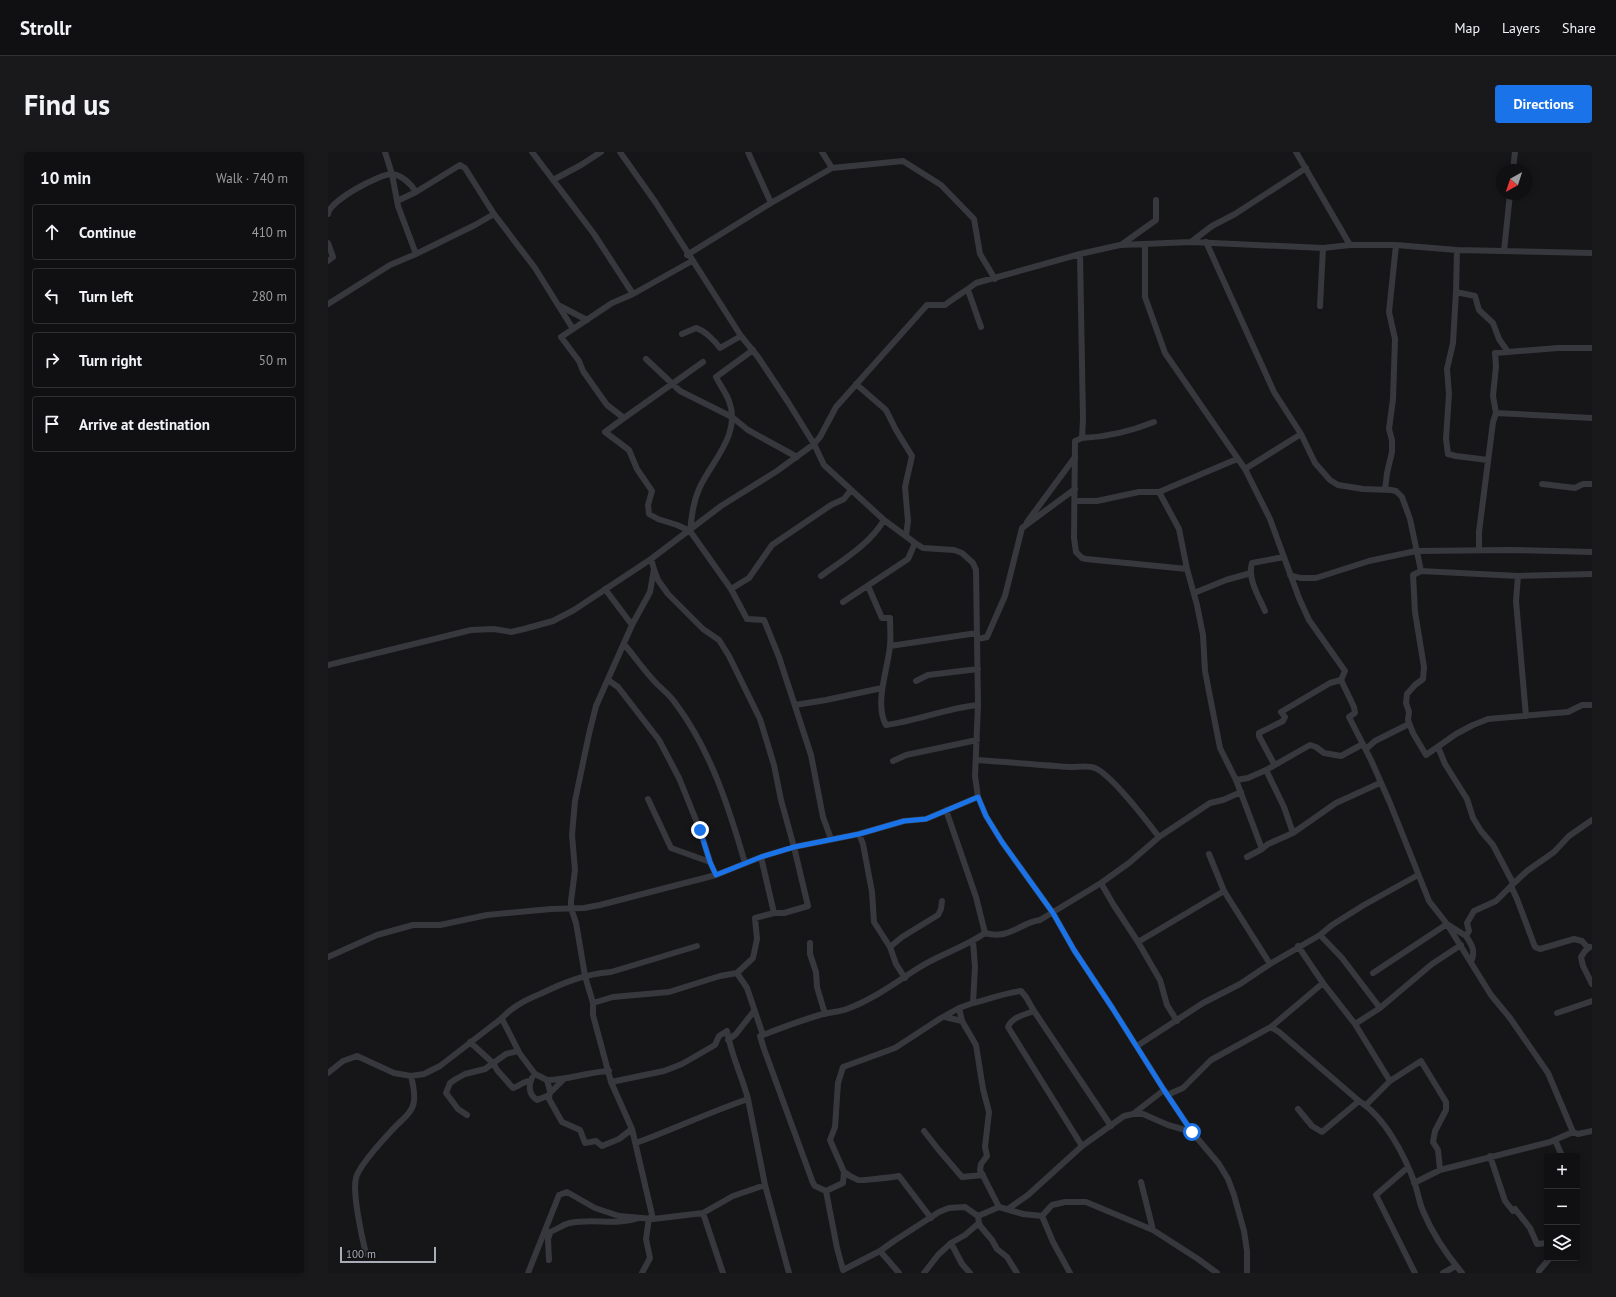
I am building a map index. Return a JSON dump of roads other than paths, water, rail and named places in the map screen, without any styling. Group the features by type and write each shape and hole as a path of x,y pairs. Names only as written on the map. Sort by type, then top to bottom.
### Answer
{"street":[{"path":"385,152 392,174 397,201 416,254"},
{"path":"532,152 597,239 633,294"},
{"path":"553,180 601,152"},
{"path":"620,152 656,203 741,336 753,350 814,444 824,465 884,520 915,543 929,549 954,550 968,557 973,563 976,570 978,632 978,706 975,776 978,797 986,816 1002,842 1053,913 1074,950 1137,1046 1165,1093 1192,1132 1219,1164 1234,1195 1244,1231 1247,1251 1247,1273"},
{"path":"748,152 771,203"},
{"path":"822,152 832,168"},
{"path":"1296,152 1350,245"},
{"path":"1514,164 1515,152"},
{"path":"688,255 771,203 832,168 903,161 941,185 974,219 980,254 995,279"},
{"path":"397,201 416,192 460,165 465,168 494,214 535,268 573,329"},
{"path":"1191,242 1212,226 1235,214 1306,168"},
{"path":"328,214 328,210 339,199 381,176 392,174 405,180 416,192"},
{"path":"1120,245 1156,220 1156,200"},
{"path":"1504,251 1509,200"},
{"path":"328,304 390,265 416,254 494,214"},
{"path":"1206,242 1274,392 1301,434 1314,463 1335,484 1363,489 1396,491 1402,497 1407,507 1421,571"},
{"path":"328,665 471,630 494,629 510,632 524,630 553,621 574,610 651,559 690,531 721,506 777,471 814,444 820,437 836,407 927,305 945,305 976,283 995,279 1011,272 1120,245 1206,242 1323,248 1350,245 1396,245 1457,250 1592,253"},
{"path":"328,243 333,257 328,261"},
{"path":"1145,244 1145,297 1165,353 1245,469 1270,519 1290,575 1309,620 1345,671 1340,680 1330,683 1281,712 1285,717 1283,721 1259,733 1259,736 1274,764"},
{"path":"1385,490 1392,452 1392,440 1389,429 1394,399 1395,339 1389,312 1396,245"},
{"path":"1320,306 1323,248"},
{"path":"1457,250 1456,292 1452,344 1447,369 1449,394 1446,439 1448,454 1488,460"},
{"path":"1080,254 1082,438"},
{"path":"624,418 607,405 583,371 579,361 561,337 612,303 633,294 692,261"},
{"path":"968,290 981,327"},
{"path":"1456,292 1475,296 1478,310 1492,323 1508,352"},
{"path":"560,306 587,320"},
{"path":"682,334 696,328 700,329 720,348 741,336"},
{"path":"1479,550 1479,532 1493,422 1496,413 1493,396 1496,366 1495,353 1558,348 1592,348"},
{"path":"690,531 693,504 700,487 721,453 731,426 732,417 729,402 716,377 753,350"},
{"path":"646,359 680,391 732,417 748,430 797,457"},
{"path":"703,362 605,432 628,448 636,469 652,490 648,505 649,514 690,531 731,589 747,619 764,620 779,657 811,755 823,817 831,839"},
{"path":"856,384 886,410 912,456 905,486 908,521 906,536"},
{"path":"1496,413 1592,418"},
{"path":"1154,422 1129,432 1093,438 1082,438 1075,441 1074,538 1076,552 1082,558 1187,570"},
{"path":"1245,469 1301,434"},
{"path":"978,639 987,637 1005,596 1022,528 1075,457"},
{"path":"1075,501 1097,501 1139,492 1160,492 1237,459"},
{"path":"1542,484 1575,488 1583,484 1592,484"},
{"path":"1022,528 1075,489"},
{"path":"731,589 749,578 772,545 831,505 844,499 851,490"},
{"path":"1160,492 1179,529 1187,570 1198,605 1203,635 1205,671 1220,748 1236,780 1262,848"},
{"path":"821,576 856,551 880,528 884,520"},
{"path":"843,602 908,559 915,543"},
{"path":"1290,575 1300,578 1316,578 1369,561 1416,551 1479,550 1592,552"},
{"path":"1265,611 1251,573 1250,569 1252,563 1284,557"},
{"path":"593,1003 613,997 669,992 720,976 737,974 753,958 757,939 755,918 774,913 784,913 808,906 784,811 772,754 760,719 719,640 703,629 671,597 658,580 651,559"},
{"path":"642,1273 650,1258 646,1239 648,1218 636,1143 632,1129 612,1082 593,1015 593,1003 585,976 577,931 571,908 575,870 572,835 575,801 596,706 632,625 650,592 654,569"},
{"path":"1592,574 1518,576 1421,571 1413,575 1415,612 1424,667 1424,679 1415,685 1407,694 1406,703 1409,712 1409,724 1426,755 1473,724 1488,719 1568,712 1582,705 1592,705"},
{"path":"1194,593 1226,580 1251,573"},
{"path":"1518,576 1516,601 1526,716"},
{"path":"868,586 882,618 890,618 890,646 882,688 883,719 886,725 912,720 958,707 978,706"},
{"path":"605,589 632,625"},
{"path":"890,646 978,632"},
{"path":"624,644 654,681 670,696 699,739 720,787 745,863"},
{"path":"916,681 928,675 978,670"},
{"path":"608,680 618,687 659,740 679,778 716,875"},
{"path":"1340,680 1354,707 1355,713 1348,717 1364,747 1390,803 1428,901 1447,924 1491,995 1510,1018 1548,1073 1573,1132"},
{"path":"795,705 882,688"},
{"path":"1236,780 1248,778 1266,770 1274,764 1310,745 1316,747 1324,753 1341,756 1364,747 1409,724"},
{"path":"893,761 906,755 977,740"},
{"path":"1438,747 1445,764 1467,800 1481,831 1494,845 1512,884 1535,947 1540,949 1574,939 1582,941 1590,947 1581,957 1583,966 1592,984"},
{"path":"976,760 1072,767 1091,766 1096,768 1104,773 1113,782 1159,837"},
{"path":"1266,770 1284,807 1293,833"},
{"path":"1247,857 1268,844 1293,833 1336,803 1380,783"},
{"path":"1111,1126 1026,997 1021,991 1010,992 959,1008 895,1048 843,1067 838,1083 835,1126 830,1140 844,1172 843,1183 826,1191 815,1186 809,1172 760,1036 791,1023 845,1010 862,1003 905,978 921,966 973,941 985,933 996,936 1040,920 1101,883 1133,860 1159,837 1210,803 1223,800 1241,792"},
{"path":"328,957 377,935 413,925 440,925 487,915 594,906 716,875 761,857 794,847 859,834 904,821 926,819 978,797"},
{"path":"648,799 671,848 710,862"},
{"path":"946,810 976,897 985,933"},
{"path":"1466,936 1469,931 1467,923 1474,911 1496,901 1512,884 1554,852 1569,836 1592,820"},
{"path":"859,834 863,844 872,892 873,917 890,947 896,964 905,978"},
{"path":"1209,854 1224,891 1270,964"},
{"path":"761,857 774,913"},
{"path":"1137,1046 1203,1003 1240,984 1298,946 1320,935 1332,925 1364,905 1418,875"},
{"path":"1101,883 1160,980 1167,1005 1177,1021"},
{"path":"1138,942 1224,891"},
{"path":"890,947 902,937 938,915 941,910 942,901"},
{"path":"1447,924 1466,936 1472,945 1474,955 1471,962"},
{"path":"1373,973 1447,924"},
{"path":"1320,935 1342,958 1380,1008"},
{"path":"973,941 975,967 973,1003"},
{"path":"810,943 810,954 816,972 817,987 825,1014"},
{"path":"1355,1024 1380,1008 1432,964 1461,945"},
{"path":"328,1072 343,1060 357,1056 394,1074 411,1076 424,1074 440,1066 502,1019 512,1009 568,980 611,972 697,946"},
{"path":"1298,946 1323,983 1355,1024 1390,1081"},
{"path":"737,974 747,988 763,1035"},
{"path":"1133,1114 1165,1093 1183,1088 1211,1060 1271,1027 1323,983"},
{"path":"1557,1013 1592,1001"},
{"path":"959,1008 962,1021 976,1045 989,1112 985,1147 987,1156 981,1164 980,1170 999,1206"},
{"path":"1034,1011 1016,1018 1010,1022 1008,1027 1082,1146"},
{"path":"612,1082 664,1071 682,1064 715,1045 729,1042 754,1012"},
{"path":"945,1017 962,1021"},
{"path":"502,1019 518,1051 535,1074 547,1080 563,1080 593,1072 609,1071"},
{"path":"1271,1027 1279,1032 1380,1118 1414,1183 1422,1209 1430,1226 1462,1273"},
{"path":"715,1045 719,1036 727,1032 729,1042 744,1082 765,1184 789,1273"},
{"path":"470,1042 494,1064 497,1070 513,1088 524,1081 530,1080"},
{"path":"467,1115 458,1109 453,1100 446,1093 450,1083 465,1074 486,1069 506,1054 518,1051"},
{"path":"1366,1105 1390,1081 1421,1061 1446,1102 1446,1110 1435,1131 1433,1142 1438,1150 1440,1170"},
{"path":"535,1074 530,1080 530,1090 532,1096 537,1100 546,1096 563,1080"},
{"path":"366,1254 358,1215 355,1180 365,1162 413,1108 415,1100 411,1076"},
{"path":"547,1080 550,1091 549,1099 562,1122 580,1130 585,1143 596,1141 602,1146 619,1139 632,1129"},
{"path":"636,1143 674,1129 709,1112 748,1099"},
{"path":"1298,1109 1312,1126 1322,1132 1359,1101"},
{"path":"1008,1209 1028,1195 1082,1146 1124,1116 1143,1114 1168,1125 1192,1132"},
{"path":"924,1131 962,1177 983,1175"},
{"path":"1414,1183 1440,1170 1555,1140 1573,1132 1578,1134 1592,1131"},
{"path":"1555,1140 1561,1153"},
{"path":"1490,1156 1505,1201 1513,1211 1515,1209 1523,1218 1537,1244 1544,1243"},
{"path":"1407,1168 1376,1195 1415,1273"},
{"path":"844,1172 858,1180 899,1176 931,1218"},
{"path":"1141,1182 1153,1230"},
{"path":"547,1233 568,1223 616,1223 648,1218 703,1213 733,1196 765,1184"},
{"path":"826,1191 837,1248 843,1270 880,1252 894,1241 939,1212 957,1207 965,1207 978,1216 981,1227 992,1240 997,1249 1007,1257 1017,1273"},
{"path":"528,1273 547,1233 559,1195 567,1192 595,1208 619,1216 648,1218"},
{"path":"1042,1216 1052,1205 1071,1202 1086,1202 1153,1230 1198,1259 1216,1273"},
{"path":"978,1216 999,1206 1023,1214 1042,1216"},
{"path":"703,1213 723,1273"},
{"path":"1042,1216 1053,1242 1070,1273"},
{"path":"924,1273 938,1255 951,1243 965,1235 979,1223"},
{"path":"547,1233 549,1260"},
{"path":"951,1243 962,1264 970,1273"},
{"path":"880,1252 899,1273"},
{"path":"1539,1273 1539,1270 1547,1261"},
{"path":"1443,1273 1456,1266"}]}
